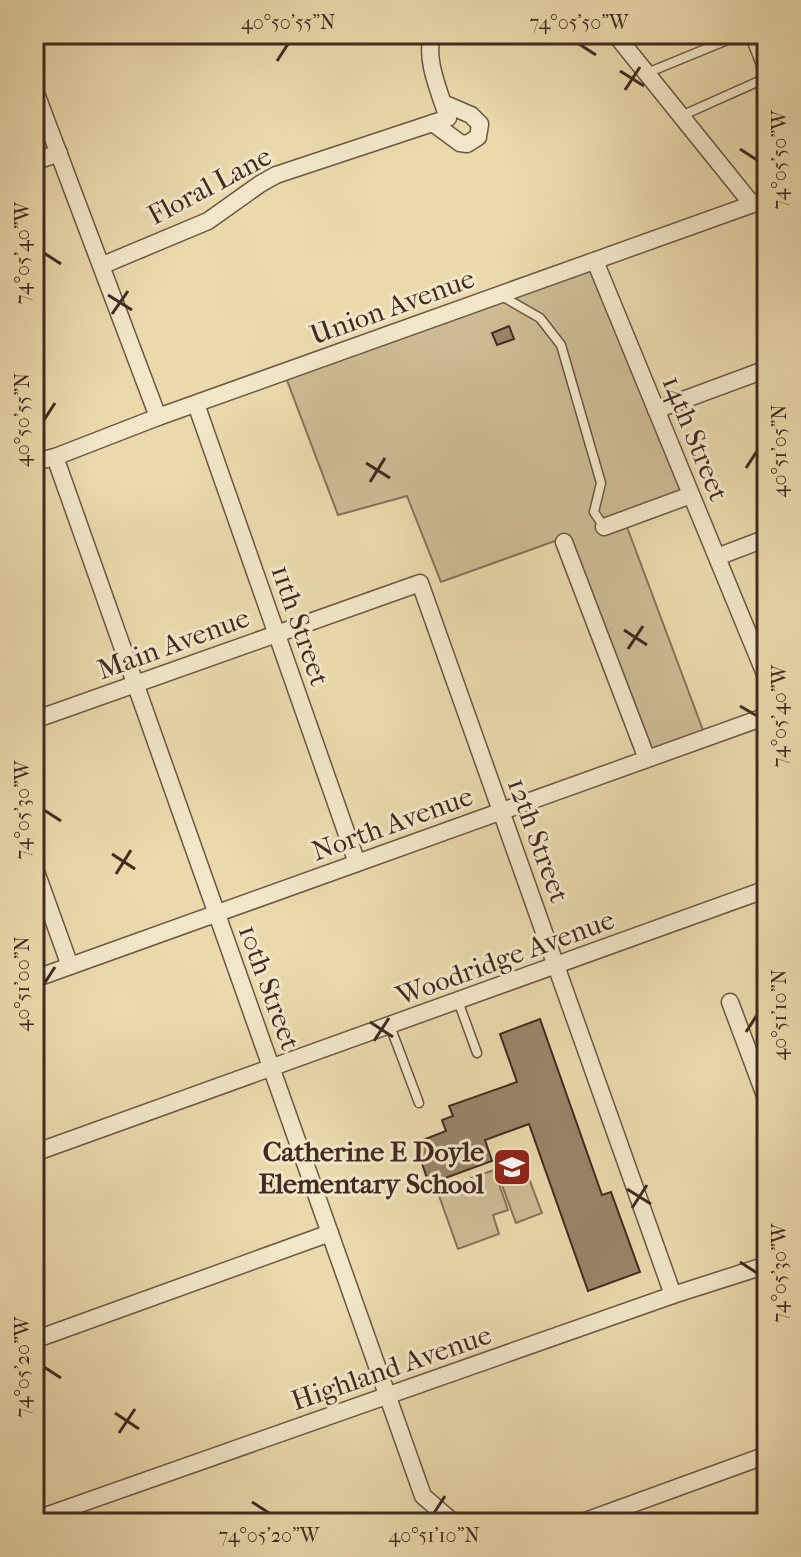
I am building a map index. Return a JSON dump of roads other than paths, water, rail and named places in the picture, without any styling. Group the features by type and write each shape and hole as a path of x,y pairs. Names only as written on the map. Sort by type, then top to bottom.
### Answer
{"street":[{"path":"433,123 448,118 430,55 434,34"},
{"path":"615,34 681,116 760,202"},
{"path":"34,88 158,417"},
{"path":"433,123 460,143 467,144 478,137 480,124 475,118 443,103"},
{"name":"Floral Lane","path":"103,265 208,221 276,175 433,123"},
{"path":"34,162 59,153"},
{"name":"Union Avenue","path":"34,462 760,202"},
{"name":"14th Street","path":"595,261 767,679"},
{"path":"656,410 767,369"},
{"name":"11th Street","path":"196,404 357,863"},
{"name":"10th Street","path":"55,457 423,1496 454,1523"},
{"path":"604,527 691,495"},
{"path":"717,557 767,538"},
{"path":"564,542 647,759"},
{"name":"Main Avenue","path":"34,720 420,583"},
{"name":"12th Street","path":"420,583 673,1295"},
{"name":"North Avenue","path":"34,979 767,716"},
{"path":"34,866 70,966"},
{"name":"Woodridge Avenue","path":"34,1153 767,889"},
{"path":"730,1002 767,1101"},
{"path":"34,1340 330,1233"},
{"name":"Highland Avenue","path":"34,1520 673,1295 767,1265"},
{"path":"580,1523 767,1455"}],"lane":[{"path":"647,73 742,34"},
{"path":"681,116 766,78 749,34"},
{"path":"499,295 540,318 561,345 601,483 594,512 604,527"},
{"path":"458,1001 477,1053"},
{"path":"390,1026 419,1103"}],"place":[{"name":"Catherine E Doyle Elementary School","path":"512,1167"}]}
